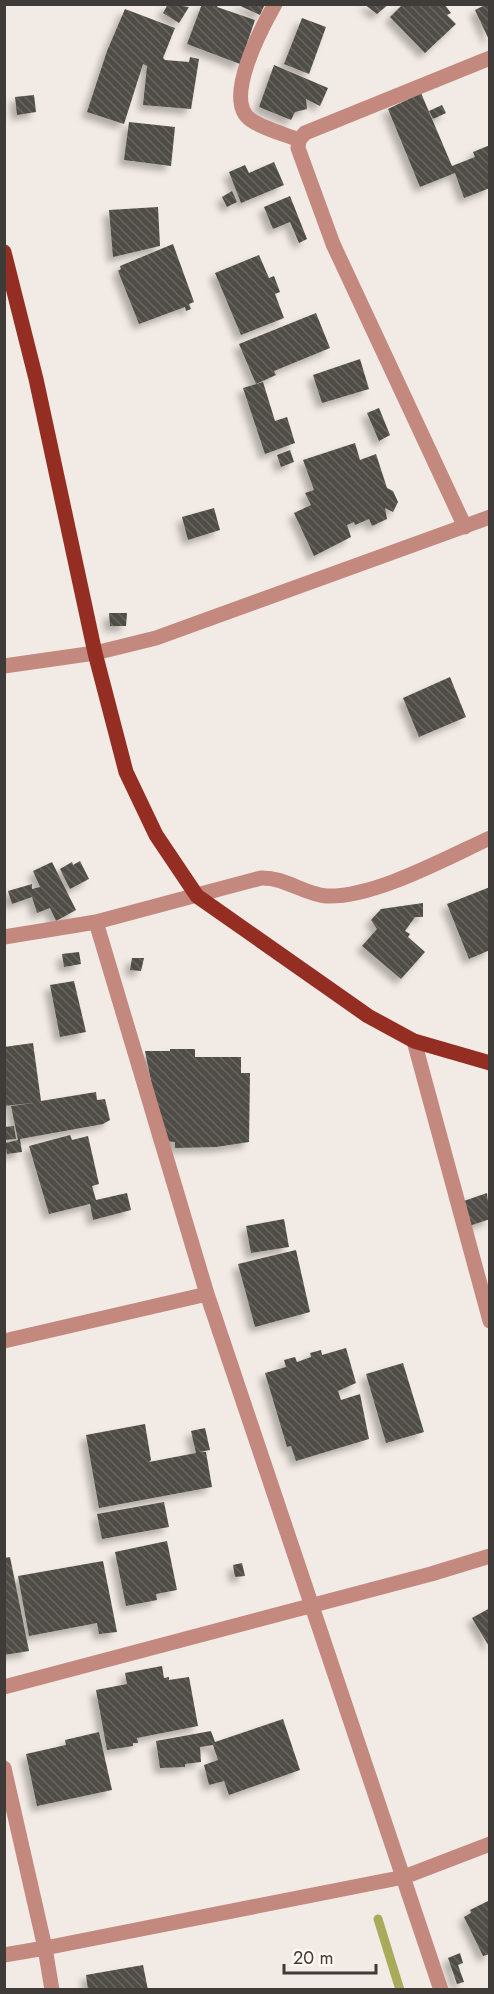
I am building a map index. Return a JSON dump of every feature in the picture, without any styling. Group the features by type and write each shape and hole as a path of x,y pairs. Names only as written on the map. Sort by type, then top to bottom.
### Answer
{"main road":[{"path":"4,252 36,379 95,653 126,772 156,835 197,896 368,1016 414,1041 489,1063"}],"street":[{"path":"275,4 259,32 240,90 242,108 250,120 299,140"},
{"path":"465,527 333,244 298,148 299,140 304,133 489,58"},
{"path":"4,666 95,653 156,638 489,517"},
{"path":"4,937 96,922 261,878 272,878 322,896 340,896 400,879 489,838"},
{"path":"96,922 207,1294 441,1989"},
{"path":"414,1041 489,1321"},
{"path":"4,1341 207,1294"},
{"path":"4,1687 310,1604 431,1574 489,1556"},
{"path":"4,1768 45,1948 52,1989"},
{"path":"4,1955 404,1877 489,1844"}],"building":[{"path":"168,4 189,7 179,23 163,13"},
{"path":"202,4 218,4 217,7 255,20 240,64 187,44"},
{"path":"236,4 265,4 260,15"},
{"path":"364,4 389,4 377,14"},
{"path":"403,4 444,4 451,13 447,15 456,24 425,53 390,17"},
{"path":"490,4 490,42 475,10"},
{"path":"125,9 175,28 163,58 165,60 189,62 190,57 199,59 191,109 143,105 147,66 143,64 124,124 87,112 107,51"},
{"path":"302,18 326,27 309,74 284,64"},
{"path":"274,65 328,88 320,106 306,99 307,109 295,112 291,120 259,107"},
{"path":"421,93 452,166 475,157 473,152 490,145 490,188 464,198 455,173 420,187 388,109"},
{"path":"34,95 36,112 17,115 15,97"},
{"path":"442,105 446,113 433,119 429,111"},
{"path":"129,122 175,127 171,166 124,160"},
{"path":"274,162 284,185 241,203 229,172 245,165 249,173"},
{"path":"232,191 237,202 227,207 222,197"},
{"path":"290,196 307,239 299,243 290,222 273,229 264,207"},
{"path":"158,207 160,246 113,257 109,210"},
{"path":"173,244 194,302 189,304 191,309 186,311 185,307 139,324 118,271 121,269 120,266"},
{"path":"259,255 269,278 274,276 280,292 275,294 284,318 241,335 215,273"},
{"path":"316,313 330,348 274,371 276,375 256,384 239,344"},
{"path":"360,359 369,389 322,403 313,375"},
{"path":"263,382 275,421 287,417 295,443 265,454 243,388"},
{"path":"379,408 390,435 379,441 367,413"},
{"path":"355,443 360,460 376,454 387,488 393,491 398,502 393,512 385,508 387,519 372,526 369,519 355,525 354,522 347,525 351,537 314,556 294,513 311,505 305,493 314,490 303,460"},
{"path":"290,450 294,462 281,467 277,455"},
{"path":"214,508 220,530 188,540 182,517"},
{"path":"109,613 127,613 126,626 110,626"},
{"path":"450,677 466,717 419,737 403,698"},
{"path":"80,861 89,879 70,889 60,869 72,862 73,865"},
{"path":"52,862 76,910 56,921 50,908 37,913 32,897 12,904 8,891 32,884 32,889 40,887 33,871"},
{"path":"490,887 490,950 469,959 447,904"},
{"path":"423,903 423,917 415,917 405,931 410,934 408,937 425,952 401,979 362,946 377,929 371,920 381,909"},
{"path":"79,952 81,964 64,967 62,954"},
{"path":"132,958 144,958 141,971 130,970"},
{"path":"74,981 86,1032 60,1037 50,985"},
{"path":"33,1043 41,1101 96,1092 97,1100 105,1099 110,1120 103,1124 20,1139 22,1152 7,1154 5,1143 18,1140 11,1106 33,1103 4,1106 4,1047"},
{"path":"170,1049 195,1049 195,1057 241,1057 241,1073 250,1073 249,1142 216,1147 175,1148 175,1142 163,1141 145,1051 170,1051"},
{"path":"14,1126 16,1139 4,1140 4,1127"},
{"path":"70,1135 72,1140 88,1136 99,1184 92,1186 96,1200 127,1193 131,1210 93,1220 90,1204 49,1214 29,1146"},
{"path":"487,1193 490,1219 469,1226 461,1202"},
{"path":"284,1219 289,1247 251,1253 246,1226"},
{"path":"296,1250 310,1312 255,1327 238,1264"},
{"path":"346,1348 356,1383 338,1391 341,1400 360,1394 369,1439 296,1461 291,1446 287,1447 265,1373 286,1367 284,1360 295,1357 297,1362 311,1357 310,1353 321,1350 322,1355"},
{"path":"403,1363 424,1432 386,1443 366,1374"},
{"path":"145,1424 151,1460 149,1462 196,1453 191,1431 205,1428 210,1450 200,1452 206,1452 212,1487 99,1508 86,1435"},
{"path":"164,1502 169,1527 102,1539 97,1514"},
{"path":"167,1541 177,1590 156,1594 157,1600 126,1606 115,1552"},
{"path":"10,1557 29,1651 4,1655 4,1558"},
{"path":"103,1561 117,1632 99,1634 97,1623 29,1636 18,1576"},
{"path":"242,1563 245,1576 235,1577 233,1565"},
{"path":"490,1608 490,1648 472,1618"},
{"path":"162,1666 164,1678 169,1677 169,1680 189,1677 198,1726 137,1738 138,1743 133,1743 133,1746 107,1750 96,1690 127,1684 125,1673"},
{"path":"283,1719 300,1770 229,1795 224,1781 209,1785 204,1765 218,1760 213,1745 200,1747 201,1762 185,1764 185,1767 160,1768 156,1741 211,1731 215,1742"},
{"path":"99,1732 112,1790 37,1806 26,1754 66,1745 65,1740"},
{"path":"490,1900 490,1954 483,1956 464,1917 471,1913 470,1910"},
{"path":"460,1953 463,1963 458,1965 464,1982 457,1984 448,1958"},
{"path":"143,1965 148,1990 88,1990 86,1975"}],"waterway":[{"path":"378,1919 400,1990"}]}
